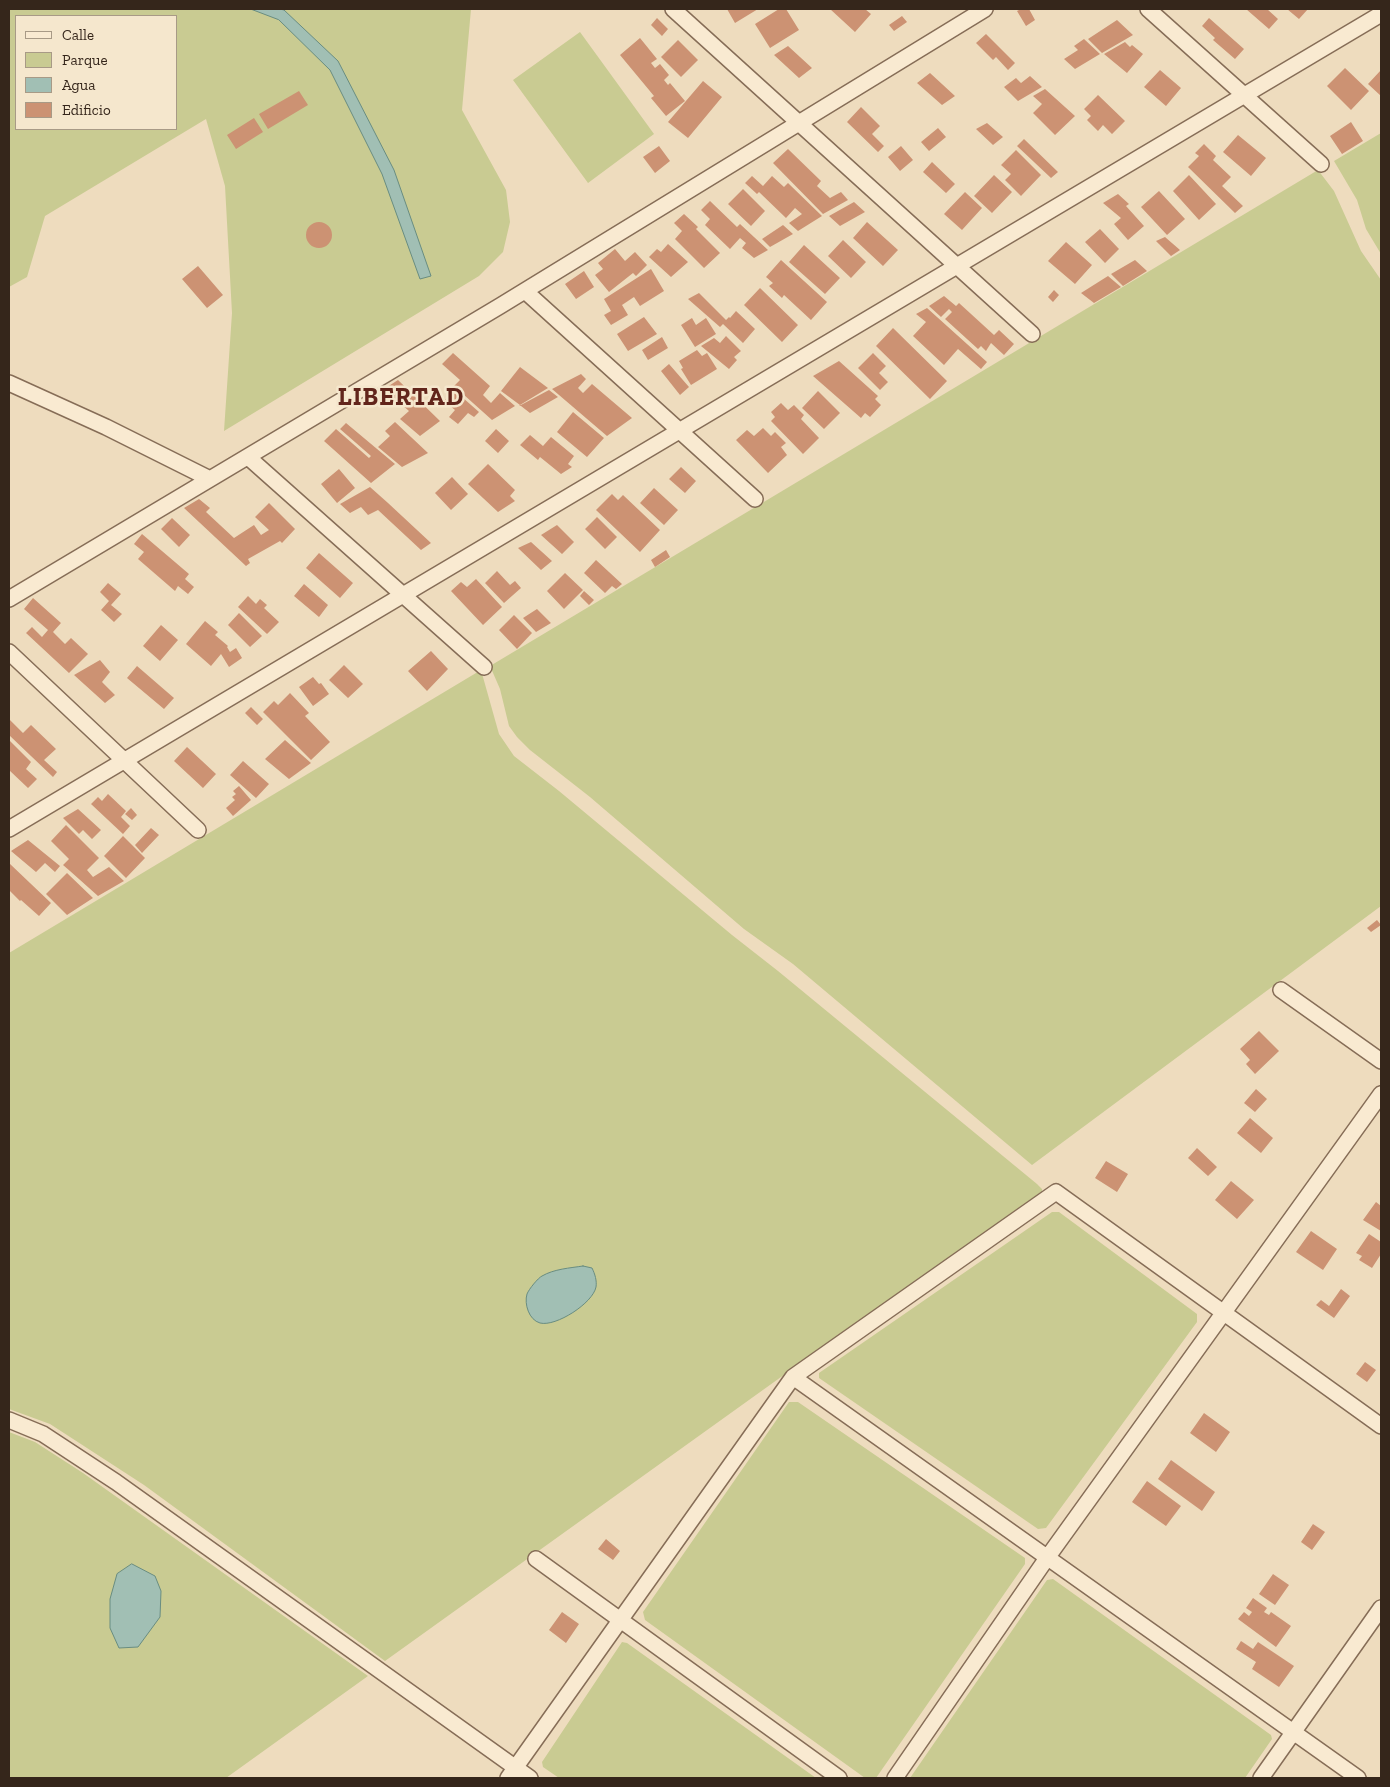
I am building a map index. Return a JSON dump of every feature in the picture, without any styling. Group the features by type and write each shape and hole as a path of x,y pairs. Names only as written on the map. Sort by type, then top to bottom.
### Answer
{"street":[{"path":"673,9 1032,334"},
{"path":"9,599 525,291 985,9"},
{"path":"1148,9 1321,164"},
{"path":"9,829 1381,14"},
{"path":"525,291 755,499"},
{"path":"9,383 106,427 210,479"},
{"path":"248,457 484,667"},
{"path":"9,652 198,830"},
{"path":"1281,990 1381,1061"},
{"path":"895,1778 1047,1558 1381,1094"},
{"path":"512,1773 793,1377 1056,1192 1381,1426"},
{"path":"793,1377 1358,1778"},
{"path":"9,1420 43,1434 116,1482 512,1773 530,1778"},
{"path":"536,1559 839,1778"},
{"path":"1261,1778 1381,1608"}],"green space":[{"path":"9,9 471,9 462,110 506,190 510,222 503,252 479,276 224,431 232,313 225,186 206,119 45,216 27,277 9,287"},
{"path":"580,32 654,134 588,183 513,80"},
{"path":"1381,133 1381,254 1366,229 1357,200 1334,161"},
{"path":"1318,170 1334,191 1361,251 1381,280 1381,906 1032,1165 793,964 744,929 590,797 530,750 509,726 500,689 490,666"},
{"path":"481,670 499,734 514,756 1037,1184 1042,1189 1042,1194 788,1372 385,1661 144,1485 50,1424 9,1409 9,953"},
{"path":"1052,1212 1059,1212 1197,1314 1197,1322 1046,1528 1038,1529 819,1378 819,1373"},
{"path":"789,1402 798,1402 1025,1558 1025,1564 876,1778 865,1778 645,1620 643,1612"},
{"path":"9,1432 35,1442 83,1473 368,1676 226,1778 9,1778"},
{"path":"1053,1579 1271,1735 1272,1739 1245,1778 910,1778 1047,1580"},
{"path":"622,1642 627,1643 816,1778 559,1778 543,1767 542,1762"}],"water":[{"path":"251,9 284,10 338,61 394,170 431,276 420,279 382,174 330,70 279,20"},
{"path":"583,1266 592,1268 596,1280 596,1287 588,1300 564,1318 547,1323 540,1323 533,1319 528,1311 526,1298 536,1281 552,1272"},
{"path":"132,1564 155,1576 161,1591 160,1617 138,1647 119,1648 110,1628 110,1599 117,1574"}],"building":[{"path":"727,9 758,9 735,23"},
{"path":"779,9 786,9 799,30 770,48 755,24"},
{"path":"830,9 865,9 871,14 855,32"},
{"path":"1029,9 1035,20 1026,26 1017,11"},
{"path":"1246,9 1267,9 1278,19 1269,29"},
{"path":"1287,9 1308,9 1299,19"},
{"path":"902,16 907,22 894,31 889,25"},
{"path":"657,18 668,29 662,36 651,25"},
{"path":"1209,18 1244,49 1235,59 1213,40 1215,38 1202,26"},
{"path":"1117,20 1133,35 1102,53 1088,39"},
{"path":"986,34 1015,63 1008,70 996,57 993,60 976,43"},
{"path":"640,38 657,59 651,63 655,68 660,64 669,75 664,80 668,85 670,83 685,101 666,116 651,98 654,96 620,55"},
{"path":"1084,39 1100,54 1075,69 1064,59 1078,50 1074,46"},
{"path":"678,40 698,60 681,77 661,57"},
{"path":"1125,42 1143,54 1127,73 1104,54"},
{"path":"788,46 812,68 799,78 774,55"},
{"path":"1345,68 1369,91 1351,110 1327,86"},
{"path":"1160,70 1181,88 1166,106 1144,87"},
{"path":"1381,70 1381,96 1368,84"},
{"path":"930,73 955,96 942,105 917,83"},
{"path":"1030,76 1042,87 1018,101 1004,87 1016,78 1021,83"},
{"path":"703,81 722,97 688,138 668,122"},
{"path":"1045,89 1075,116 1055,135 1033,113 1042,104 1033,96"},
{"path":"299,91 308,105 268,129 259,114"},
{"path":"1098,95 1125,121 1112,134 1103,125 1098,131 1087,120 1091,116 1084,109"},
{"path":"861,107 880,126 872,134 884,146 878,152 847,122"},
{"path":"254,118 263,132 236,149 227,135"},
{"path":"1351,122 1363,141 1342,154 1330,136"},
{"path":"987,123 1003,137 993,145 976,129"},
{"path":"938,128 946,137 929,151 921,142"},
{"path":"1238,135 1266,158 1251,176 1223,152"},
{"path":"1024,139 1058,172 1051,178 1017,146"},
{"path":"1204,144 1216,156 1213,160 1231,177 1222,186 1243,206 1235,213 1188,167 1199,156 1195,153"},
{"path":"659,146 670,161 655,173 643,157"},
{"path":"901,146 913,160 900,171 888,157"},
{"path":"788,149 821,181 817,186 830,198 841,192 848,200 823,214 773,163"},
{"path":"1016,150 1041,175 1021,196 1005,180 1011,174 1001,165"},
{"path":"932,162 955,184 946,193 923,172"},
{"path":"994,175 1012,192 992,213 974,196"},
{"path":"1189,175 1216,204 1199,220 1173,191"},
{"path":"752,176 763,186 772,176 784,187 788,183 822,216 798,231 789,223 802,214 795,208 786,218 759,192 757,194 745,183"},
{"path":"743,189 765,211 751,226 728,204"},
{"path":"1159,191 1185,219 1167,235 1141,207"},
{"path":"965,192 982,208 962,230 944,214"},
{"path":"1118,194 1129,204 1126,206 1144,226 1128,240 1114,224 1121,218 1103,203"},
{"path":"710,201 737,227 740,224 768,250 754,258 742,248 746,243 740,238 730,249 705,225 710,219 701,210"},
{"path":"854,202 865,212 840,226 829,216"},
{"path":"684,214 720,253 704,268 675,239 682,231 674,223"},
{"path":"319,222 328,226 332,235 328,244 319,248 310,244 306,235 310,226"},
{"path":"867,222 898,250 883,266 853,238"},
{"path":"783,225 793,234 770,247 762,239"},
{"path":"1100,229 1119,249 1105,263 1085,242"},
{"path":"1165,237 1180,250 1171,256 1156,241"},
{"path":"843,240 866,262 851,278 828,256"},
{"path":"1066,242 1092,265 1075,284 1048,261"},
{"path":"668,244 688,262 671,277 649,257 657,249 661,252"},
{"path":"804,245 840,278 825,294 789,262"},
{"path":"615,249 625,261 635,252 647,265 636,276 633,273 609,292 595,275 603,269 598,263"},
{"path":"781,260 827,302 811,320 784,295 782,298 769,286 773,283 766,277"},
{"path":"1135,260 1147,271 1123,286 1111,274"},
{"path":"198,266 223,295 207,308 182,279"},
{"path":"651,269 664,291 640,306 634,297 622,305 628,315 611,325 604,315 611,311 604,299"},
{"path":"584,271 594,287 576,299 565,284"},
{"path":"1108,276 1121,287 1094,303 1081,293"},
{"path":"760,288 798,325 782,342 744,305"},
{"path":"1054,290 1059,295 1053,302 1048,297"},
{"path":"699,293 726,320 736,311 755,329 743,343 723,324 720,327 688,299"},
{"path":"944,296 956,306 959,303 994,335 999,330 1014,344 1004,355 991,343 986,351 981,346 978,349 945,319 952,312 949,309 941,317 929,306"},
{"path":"927,308 987,362 981,369 958,349 944,365 913,336 926,322 916,314"},
{"path":"644,317 657,334 628,351 617,334"},
{"path":"692,318 696,325 706,318 716,334 695,347 681,325"},
{"path":"893,328 947,381 930,399 876,346"},
{"path":"726,336 741,351 734,357 737,360 729,369 701,346 714,338 720,343"},
{"path":"662,337 668,348 648,360 642,350"},
{"path":"697,350 702,356 707,353 717,369 691,385 681,369 683,368 679,361"},
{"path":"453,353 490,386 483,395 491,403 500,393 515,406 492,420 454,386 460,380 442,364"},
{"path":"873,353 886,366 879,373 888,382 880,390 858,368"},
{"path":"839,361 878,396 875,399 881,405 870,417 865,413 861,418 813,376"},
{"path":"669,364 689,387 680,395 661,371"},
{"path":"520,367 548,388 520,405 501,391"},
{"path":"581,374 586,379 578,388 583,393 592,384 632,418 607,436 552,389"},
{"path":"398,380 440,421 420,436 400,419 409,411 384,389"},
{"path":"454,390 479,412 474,417 468,413 458,424 449,417 455,410 444,401"},
{"path":"549,390 558,397 530,413 519,406"},
{"path":"818,391 840,413 824,429 802,408"},
{"path":"781,403 788,410 794,405 804,415 801,419 819,438 803,454 771,421 775,417 771,412"},
{"path":"573,412 604,438 587,457 557,432"},
{"path":"395,422 428,453 402,467 378,447 390,436 385,431"},
{"path":"346,423 395,464 371,483 324,441 336,429 369,458 371,456 340,429"},
{"path":"763,428 771,436 775,432 786,443 781,447 787,455 768,473 736,440 747,430 754,436"},
{"path":"496,429 509,441 498,453 485,441"},
{"path":"530,435 543,446 551,437 574,456 568,464 572,467 561,474 540,457 538,460 520,445"},
{"path":"488,464 515,490 510,496 515,501 498,512 468,484"},
{"path":"681,467 696,481 685,493 669,479"},
{"path":"339,469 355,488 337,503 321,484"},
{"path":"452,477 468,494 451,510 435,493"},
{"path":"370,487 431,543 421,550 378,510 368,515 361,507 350,513 340,504"},
{"path":"654,488 678,510 664,525 640,503"},
{"path":"612,494 618,500 623,495 660,530 640,552 596,510"},
{"path":"199,499 210,508 206,512 234,538 254,525 261,535 269,530 255,517 269,503 295,529 282,543 280,541 248,559 250,563 246,566 184,508"},
{"path":"597,517 617,537 605,549 585,529"},
{"path":"172,518 190,535 179,547 161,529"},
{"path":"557,525 574,542 562,554 541,535"},
{"path":"142,534 189,574 185,579 194,587 188,594 178,586 175,591 138,559 144,552 134,544"},
{"path":"531,542 552,561 541,570 518,548"},
{"path":"666,550 670,557 655,567 651,560"},
{"path":"319,553 353,583 340,598 306,568"},
{"path":"596,560 622,584 616,589 612,586 605,593 584,573"},
{"path":"497,571 510,585 515,581 521,588 504,603 485,583"},
{"path":"565,573 583,590 564,609 547,591"},
{"path":"476,579 502,607 483,625 451,591 461,582 467,587"},
{"path":"108,583 121,594 111,605 122,614 114,622 101,610 109,601 100,592"},
{"path":"304,584 328,605 319,617 294,596"},
{"path":"584,591 594,600 589,605 580,596"},
{"path":"248,596 256,604 260,599 267,605 264,608 279,622 267,634 238,607"},
{"path":"33,598 61,623 53,632 65,644 71,638 88,654 69,673 26,633 32,627 42,637 48,630 24,609"},
{"path":"537,609 551,623 536,632 523,618"},
{"path":"239,613 262,636 250,647 228,625"},
{"path":"514,615 532,633 517,649 499,630"},
{"path":"205,621 218,632 215,635 228,646 230,652 236,648 242,658 229,667 221,654 211,666 186,644"},
{"path":"161,625 178,640 160,661 143,646"},
{"path":"431,651 448,669 427,691 408,671"},
{"path":"100,660 110,672 102,682 115,695 105,703 74,675"},
{"path":"344,665 363,684 348,698 329,680"},
{"path":"137,666 174,698 164,709 127,678"},
{"path":"313,677 319,684 321,683 329,694 313,706 299,687"},
{"path":"290,693 309,713 305,716 330,742 311,760 263,712 274,701 278,705"},
{"path":"251,707 263,719 257,725 245,713"},
{"path":"9,719 23,733 31,725 56,749 44,760 57,772 53,777 9,735"},
{"path":"9,740 31,762 26,769 37,779 28,788 9,770"},
{"path":"285,740 311,763 289,779 265,759"},
{"path":"187,747 216,774 203,788 174,761"},
{"path":"243,761 269,784 256,798 230,775"},
{"path":"239,786 251,800 233,816 226,808 235,800 232,797 236,794 233,791"},
{"path":"108,794 126,811 121,817 130,826 123,834 91,804 98,797 102,801"},
{"path":"131,808 137,815 132,820 125,814"},
{"path":"78,809 101,830 92,839 83,830 79,834 63,818"},
{"path":"66,825 99,858 87,870 93,877 109,867 124,881 98,896 63,865 69,859 51,841"},
{"path":"151,828 159,835 142,853 135,845"},
{"path":"123,836 145,858 126,878 104,856"},
{"path":"28,840 60,866 55,872 45,863 36,872 11,851"},
{"path":"9,863 51,903 39,916 9,890"},
{"path":"67,873 93,898 67,915 46,894"},
{"path":"1377,920 1381,925 1371,932 1367,928"},
{"path":"1259,1031 1279,1051 1255,1074 1246,1064 1250,1060 1240,1049"},
{"path":"1256,1089 1267,1099 1255,1112 1244,1103"},
{"path":"1250,1118 1273,1138 1261,1153 1237,1133"},
{"path":"1197,1148 1217,1167 1208,1176 1188,1158"},
{"path":"1106,1161 1128,1174 1117,1192 1095,1178"},
{"path":"1231,1181 1254,1200 1237,1219 1215,1200"},
{"path":"1376,1202 1381,1206 1381,1231 1363,1220"},
{"path":"1311,1231 1337,1249 1323,1270 1296,1252"},
{"path":"1369,1234 1381,1242 1381,1254 1372,1268 1359,1260 1362,1256 1356,1253"},
{"path":"1341,1289 1350,1296 1334,1318 1316,1305 1321,1300 1329,1306"},
{"path":"1365,1362 1376,1370 1367,1382 1356,1374"},
{"path":"1204,1413 1230,1432 1216,1452 1190,1433"},
{"path":"1171,1460 1215,1492 1202,1511 1158,1479"},
{"path":"1147,1481 1181,1506 1166,1526 1132,1502"},
{"path":"1313,1524 1325,1532 1312,1550 1301,1542"},
{"path":"606,1539 620,1551 613,1560 598,1549"},
{"path":"1273,1574 1289,1585 1275,1605 1259,1594"},
{"path":"1253,1598 1267,1608 1264,1612 1269,1615 1271,1612 1291,1626 1276,1647 1238,1619 1244,1612 1249,1616 1252,1612 1246,1608"},
{"path":"562,1612 579,1624 566,1643 549,1630"},
{"path":"1241,1641 1253,1649 1258,1642 1294,1666 1279,1687 1252,1669 1256,1662 1236,1649"}],"district":[{"name":"LIBERTAD","path":"401,398"}]}
